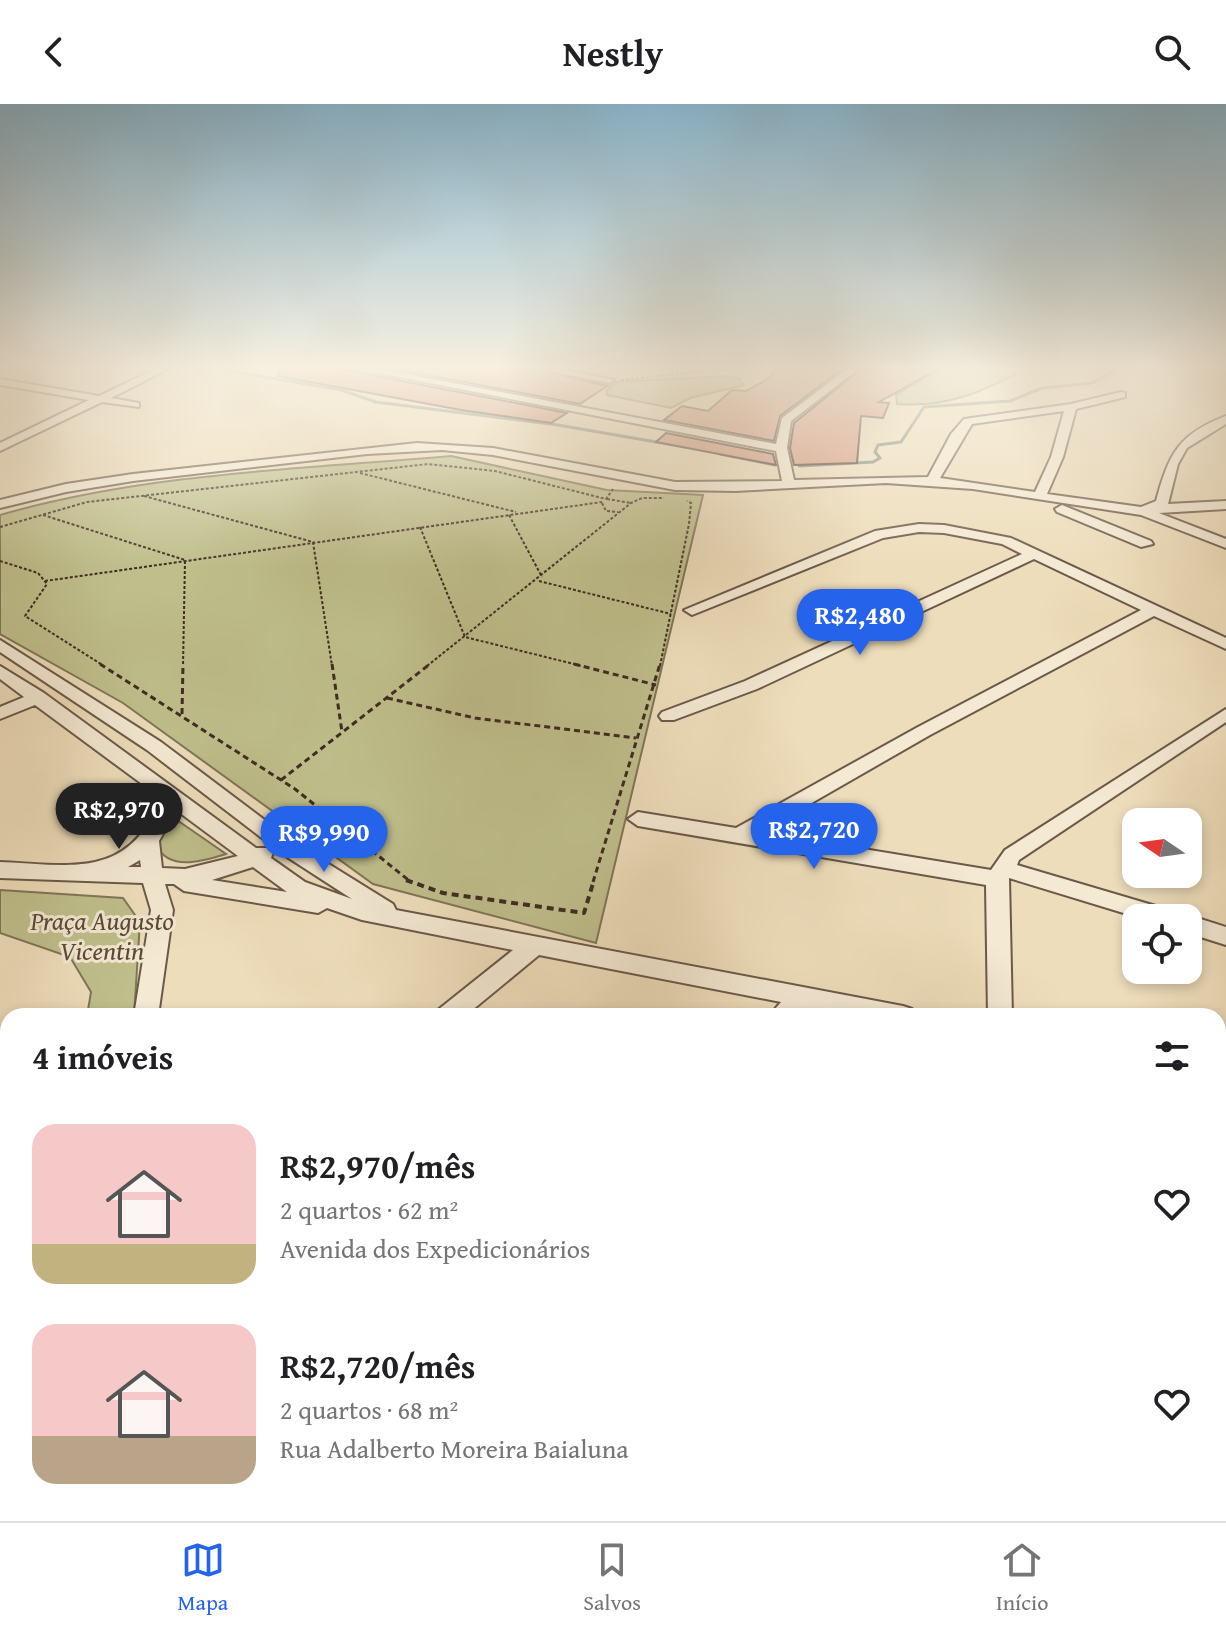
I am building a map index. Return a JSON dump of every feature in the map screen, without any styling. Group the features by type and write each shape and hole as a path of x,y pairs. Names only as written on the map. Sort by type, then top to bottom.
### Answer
{"street":[{"path":"0,447 24,435"},
{"path":"715,435 781,448"},
{"path":"782,435 781,448 789,485"},
{"path":"932,481 956,435"},
{"path":"1046,500 1063,435"},
{"path":"1148,510 1167,494 1172,464 1182,446 1200,435"},
{"path":"0,504 130,478 414,448 465,448 616,479 694,487 932,481 1046,500 1148,510 1226,505"},
{"path":"1046,500 1069,513 1146,544"},
{"path":"1148,510 1226,544"},
{"path":"692,610 880,534 901,529 970,531 1034,554 1226,644"},
{"path":"668,716 751,685 1034,554"},
{"path":"738,836 924,731 1153,610"},
{"path":"0,645 154,746 300,856 395,917"},
{"path":"0,671 297,888 362,912"},
{"path":"0,714 38,697"},
{"path":"1000,1008 1000,873 1028,844 1226,714"},
{"path":"82,872 124,861 149,842 172,794"},
{"path":"638,819 1000,873 1122,906"},
{"path":"0,870 203,875 254,858 278,840"},
{"path":"147,1008 162,910 152,876 149,842"},
{"path":"297,888 300,856"},
{"path":"152,876 395,917 863,1008"},
{"path":"162,910 190,884"},
{"path":"227,890 297,888"},
{"path":"1202,928 1226,936"},
{"path":"458,1008 535,945"},
{"path":"792,1008 808,997"}],"path":[{"path":"0,527 39,514 142,495 445,464 631,503"},
{"path":"356,473 520,513"},
{"path":"45,581 602,502 616,479"},
{"path":"142,495 313,542"},
{"path":"281,780 540,579 631,503 642,498 669,498"},
{"path":"0,561 38,573 47,584 25,616 281,780 407,881 443,893 584,913 636,738 656,685 689,524 691,503 680,498"},
{"path":"602,502 606,511 620,512"},
{"path":"39,514 185,560"},
{"path":"509,515 540,579 671,614"},
{"path":"420,527 465,637"},
{"path":"313,542 342,732"},
{"path":"182,714 185,560"},
{"path":"465,637 656,685"},
{"path":"387,698 475,718 636,738"}],"green space":[{"path":"451,456 607,490 703,495 596,943 373,884 123,703 0,634 0,515 55,501 167,481"},
{"path":"174,818 226,854 187,862 169,859 156,845"},
{"name":"Praça Augusto Vicentin","path":"0,890 123,898 140,922 135,1008 88,1008 91,992 70,957 0,933"}],"building":[{"path":"664,435 677,435 773,454 776,465 656,442"},
{"path":"743,435 775,435 774,441"},
{"path":"792,435 859,435 857,463 794,465 790,448"}],"waterway":[{"path":"616,435 685,447"},
{"path":"799,466 873,462 880,458 875,452 878,445 901,442 906,435"},
{"path":"720,454 775,465"}]}
